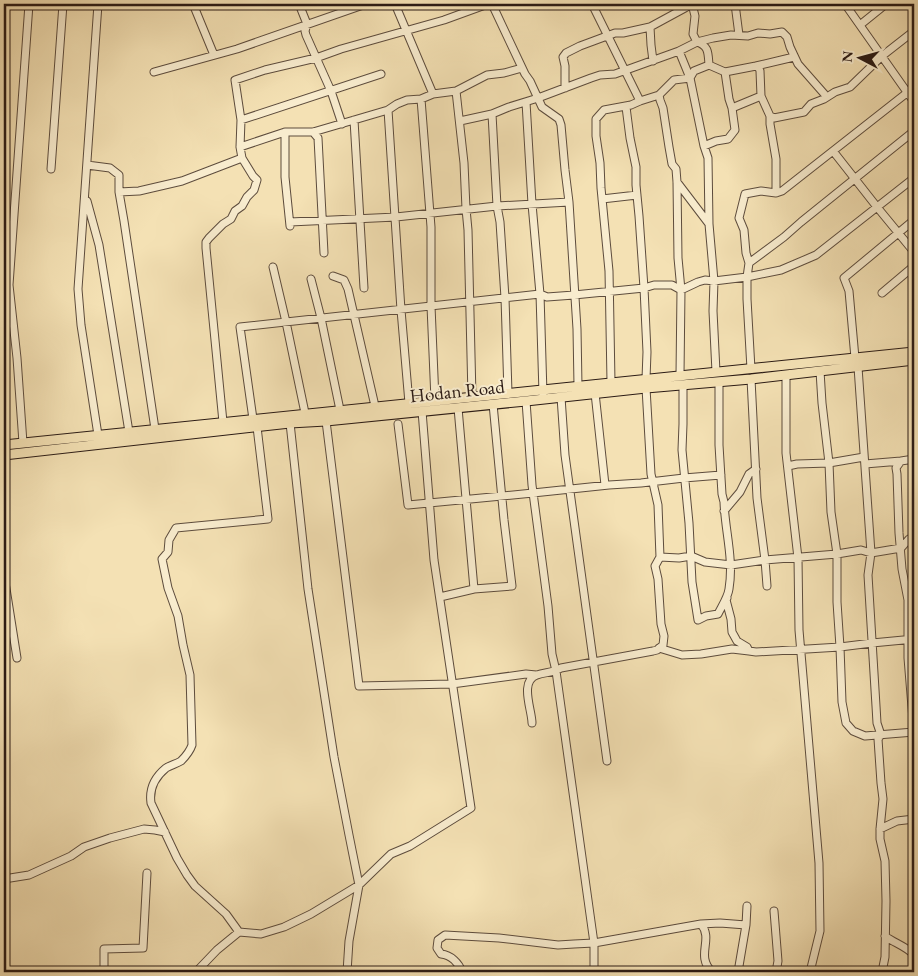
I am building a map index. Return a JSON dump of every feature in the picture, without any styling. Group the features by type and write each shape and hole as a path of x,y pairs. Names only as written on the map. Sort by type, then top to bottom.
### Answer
{"main road":[{"name":"Hodan Road","path":"4,455 375,406 508,393 543,394 561,397 595,393 646,383 682,380 719,382 751,379 820,371 856,362 914,352"},
{"name":"Hodan Road","path":"682,380 716,372 856,362 914,360"},
{"name":"Hodan Road","path":"4,445 223,422 290,423 326,421 526,401 543,394 578,386 611,382 646,383"}],"street":[{"path":"23,443 17,358 9,285 29,4"},
{"path":"51,169 63,4"},
{"path":"98,4 78,289 81,325 98,435"},
{"path":"193,4 214,55"},
{"path":"299,4 307,24 305,33 331,91 342,124"},
{"path":"154,72 277,35 366,4"},
{"path":"395,4 433,94"},
{"path":"223,422 206,248 209,238 231,219 235,211 242,206 254,190 257,180 252,176 242,158 240,147 241,120 235,80 444,20 488,4"},
{"path":"492,4 542,107 559,119 561,125 570,202 578,386"},
{"path":"592,4 640,101"},
{"path":"565,88 563,57 566,53 614,33 650,27 692,4 695,16 693,34 697,42 704,44 707,50 709,65"},
{"path":"735,4 739,36"},
{"path":"845,4 914,102"},
{"path":"860,25 886,4"},
{"path":"650,27 653,61"},
{"path":"770,116 774,118 804,112 811,104 850,87 882,56 914,31"},
{"path":"460,121 492,114 597,76 625,71 679,52 697,42 719,37 748,36 758,33 782,32 787,37 798,64 827,97"},
{"path":"679,52 690,78 708,158 716,372"},
{"path":"690,78 694,71 709,65 725,72 794,57"},
{"path":"756,66 760,71 761,96 770,116 776,159 776,193"},
{"path":"240,147 285,132 313,132 342,124 388,110 407,100 456,91 487,75 522,68"},
{"path":"704,146 728,139 735,130 725,72"},
{"path":"241,120 380,74"},
{"path":"611,382 609,271 596,119 604,110 626,106 659,95 674,80 690,78"},
{"path":"751,369 747,300 749,262 744,230 740,218 745,194 761,191 776,193 782,191 914,86"},
{"path":"456,91 464,164 468,230 472,397"},
{"path":"659,95 663,108 668,147 672,164 676,169 677,182 682,450 692,582 698,620 706,616 718,614 728,596"},
{"path":"732,108 761,96"},
{"path":"421,98 430,214 430,306 435,400"},
{"path":"526,102 540,294 543,394"},
{"path":"326,421 359,686 452,684 526,674 536,675 556,671 560,668 653,651 659,648 664,636 655,566 660,556 658,504 651,474 646,383 647,352 644,288 636,167 626,106"},
{"path":"388,110 409,403"},
{"path":"492,114 505,298 508,393"},
{"path":"354,120 364,288"},
{"path":"749,262 784,237 914,131"},
{"path":"285,132 285,177 290,224 322,220 396,217 497,206 570,202"},
{"path":"313,132 318,138 324,253"},
{"path":"833,152 914,252"},
{"path":"119,192 139,192 182,182 242,158"},
{"path":"87,165 110,168 119,175 119,192 155,429"},
{"path":"680,290 705,280 714,281 747,277 781,270 816,255 914,178"},
{"path":"677,182 709,224"},
{"path":"85,195 99,245 129,432"},
{"path":"602,199 637,195"},
{"path":"882,972 885,957 885,869 880,838 883,799 878,739 881,735 877,723 868,575 871,553 864,460 850,291 844,278 914,220"},
{"path":"882,293 914,266"},
{"path":"273,268 305,414"},
{"path":"333,276 344,280 348,289 375,406"},
{"path":"311,279 340,410"},
{"path":"239,932 226,914 196,886 176,858 151,803 150,793 154,780 167,768 181,761 189,753 192,744 190,676 178,616 168,588 162,559 168,552 169,540 176,528 268,519 240,327 540,294 547,296 574,295 644,288 654,285 672,285 680,290"},
{"path":"820,371 829,462 831,512 837,554 837,602 842,702 846,723 853,731 864,736 914,732"},
{"path":"786,375 786,453 798,558 799,630 819,863 820,931 810,972"},
{"path":"751,379 757,498 767,586"},
{"path":"719,382 719,445 722,494 731,565 730,588 726,600 732,632 737,641 747,647 749,651"},
{"path":"595,393 605,485"},
{"path":"561,397 570,489 607,760"},
{"path":"526,401 533,493 548,606 552,654 556,671 594,943 594,972"},
{"path":"440,597 474,589 512,586 493,404"},
{"path":"458,408 474,589"},
{"path":"196,972 217,950 239,932 261,934 284,927 311,914 360,885 391,854 410,846 471,808 434,560 422,411"},
{"path":"290,423 308,589 334,757 360,885 349,941 347,972"},
{"path":"398,424 408,505 721,475"},
{"path":"788,466 864,460 901,461 914,459"},
{"path":"901,461 896,468 902,569 908,600 911,639 914,771"},
{"path":"724,511 740,492 749,474 756,469"},
{"path":"660,556 679,558 691,556 705,562 731,565 861,550 871,553 902,548 914,536"},
{"path":"4,576 17,658"},
{"path":"659,648 682,655 732,649 756,652 840,648 872,642 911,639"},
{"path":"532,723 527,692 528,684 536,675"},
{"path":"880,829 897,821 914,820"},
{"path":"4,879 29,875 71,856 84,847 110,838 144,829 165,832"},
{"path":"104,972 104,949 144,948 147,873"},
{"path":"738,972 746,925 746,906"},
{"path":"774,911 778,962 776,972"},
{"path":"701,924 705,930 706,939 704,949 705,964 712,972"},
{"path":"462,972 456,961 441,954 437,948 438,940 445,935 477,936 558,945 594,943 701,924 746,925"},
{"path":"885,936 905,947 914,955"}]}
